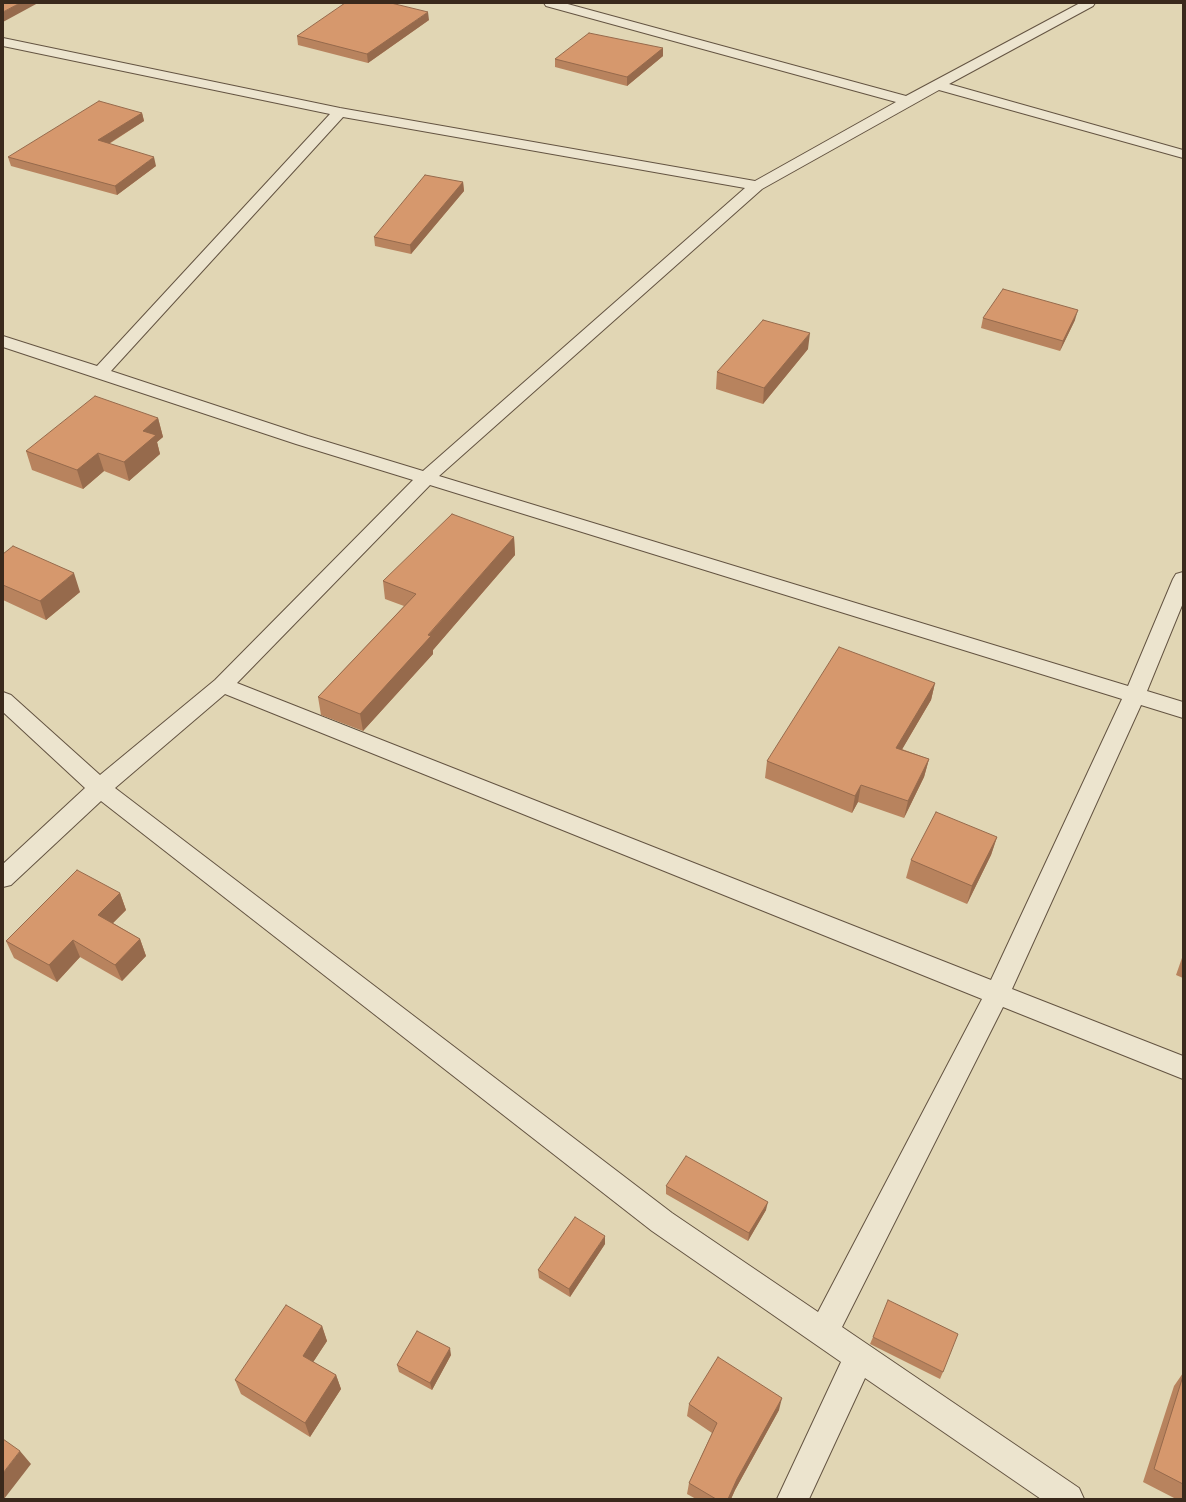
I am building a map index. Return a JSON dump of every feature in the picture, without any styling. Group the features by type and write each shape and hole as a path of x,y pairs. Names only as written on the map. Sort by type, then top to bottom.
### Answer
{"street":[{"path":"550,3 908,101"},
{"path":"3,878 100,788 222,685 426,478 756,186 908,101 1089,3"},
{"path":"3,42 340,112 756,186"},
{"path":"938,85 1183,154"},
{"path":"100,373 340,112"},
{"path":"3,340 302,440 1183,710"},
{"path":"823,1333 997,994 1134,696 1183,579"},
{"path":"222,685 1183,1068"},
{"path":"3,700 100,788 662,1222 1068,1499"},
{"path":"793,1499 858,1357"}],"building":[{"path":"3,3 20,3 3,12"},
{"path":"345,3 391,3 428,12 367,54 297,36"},
{"path":"589,33 663,48 627,77 555,59"},
{"path":"99,101 142,113 98,140 154,157 115,186 8,157"},
{"path":"425,175 463,182 410,245 374,237"},
{"path":"1003,289 1078,310 1063,341 983,318"},
{"path":"763,320 810,333 764,388 717,372"},
{"path":"95,396 158,418 143,431 156,435 124,462 98,453 77,470 26,451"},
{"path":"452,514 514,537 428,635 431,636 360,714 318,697 416,594 383,581"},
{"path":"13,546 74,573 40,601 3,585 3,554"},
{"path":"839,647 935,683 896,748 929,759 908,801 861,785 855,796 767,761"},
{"path":"936,812 997,837 972,886 911,860"},
{"path":"77,870 120,893 98,915 140,939 115,965 73,940 49,965 6,941"},
{"path":"686,1156 768,1202 749,1233 666,1186"},
{"path":"575,1217 605,1236 569,1289 538,1270"},
{"path":"888,1300 958,1334 943,1372 873,1337"},
{"path":"286,1305 322,1326 303,1356 336,1375 305,1423 235,1380"},
{"path":"417,1331 450,1348 430,1383 397,1365"},
{"path":"718,1357 782,1398 737,1479 728,1499 716,1499 689,1483 717,1423 689,1404"},
{"path":"1183,1376 1183,1484 1154,1469"},
{"path":"3,1439 20,1451 3,1473"}]}
